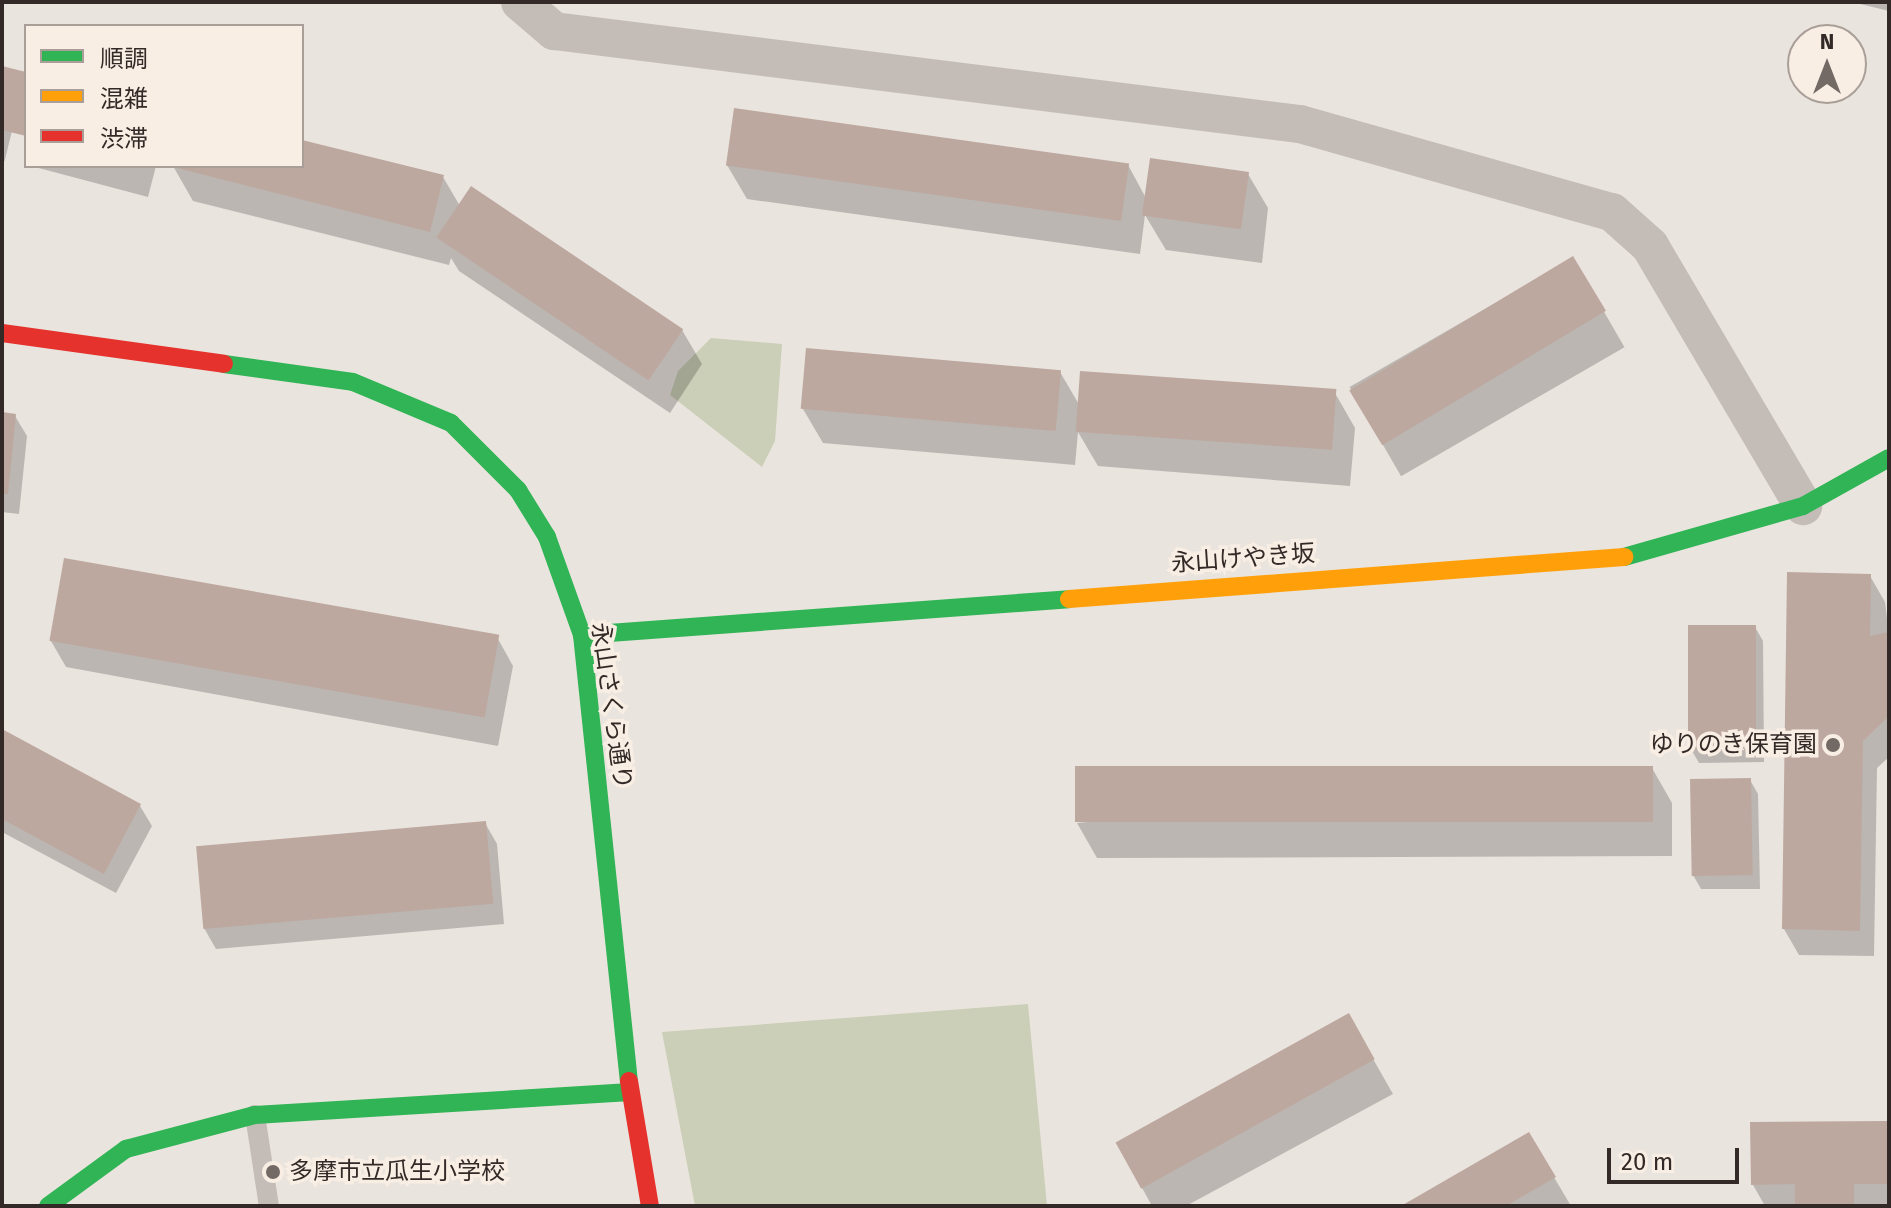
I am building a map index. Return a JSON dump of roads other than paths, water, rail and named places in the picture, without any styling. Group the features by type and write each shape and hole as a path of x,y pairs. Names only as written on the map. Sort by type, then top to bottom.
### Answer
{"street":[{"path":"520,2 554,31 1300,124 1612,212 1650,246 1803,506"},
{"name":"永山さくら通り","path":"2,333 283,368 353,382 451,423 518,490 547,537 582,635 630,1092 650,1206"},
{"name":"永山けやき坂","path":"582,635 1636,556 1803,506 1889,458"},
{"path":"48,1206 126,1149 255,1115 630,1092"}],"lane":[{"path":"255,1115 269,1206"}],"place":[{"name":"ゆりのき保育園","path":"1833,745"},
{"name":"多摩市立瓜生小学校","path":"273,1172"}]}
